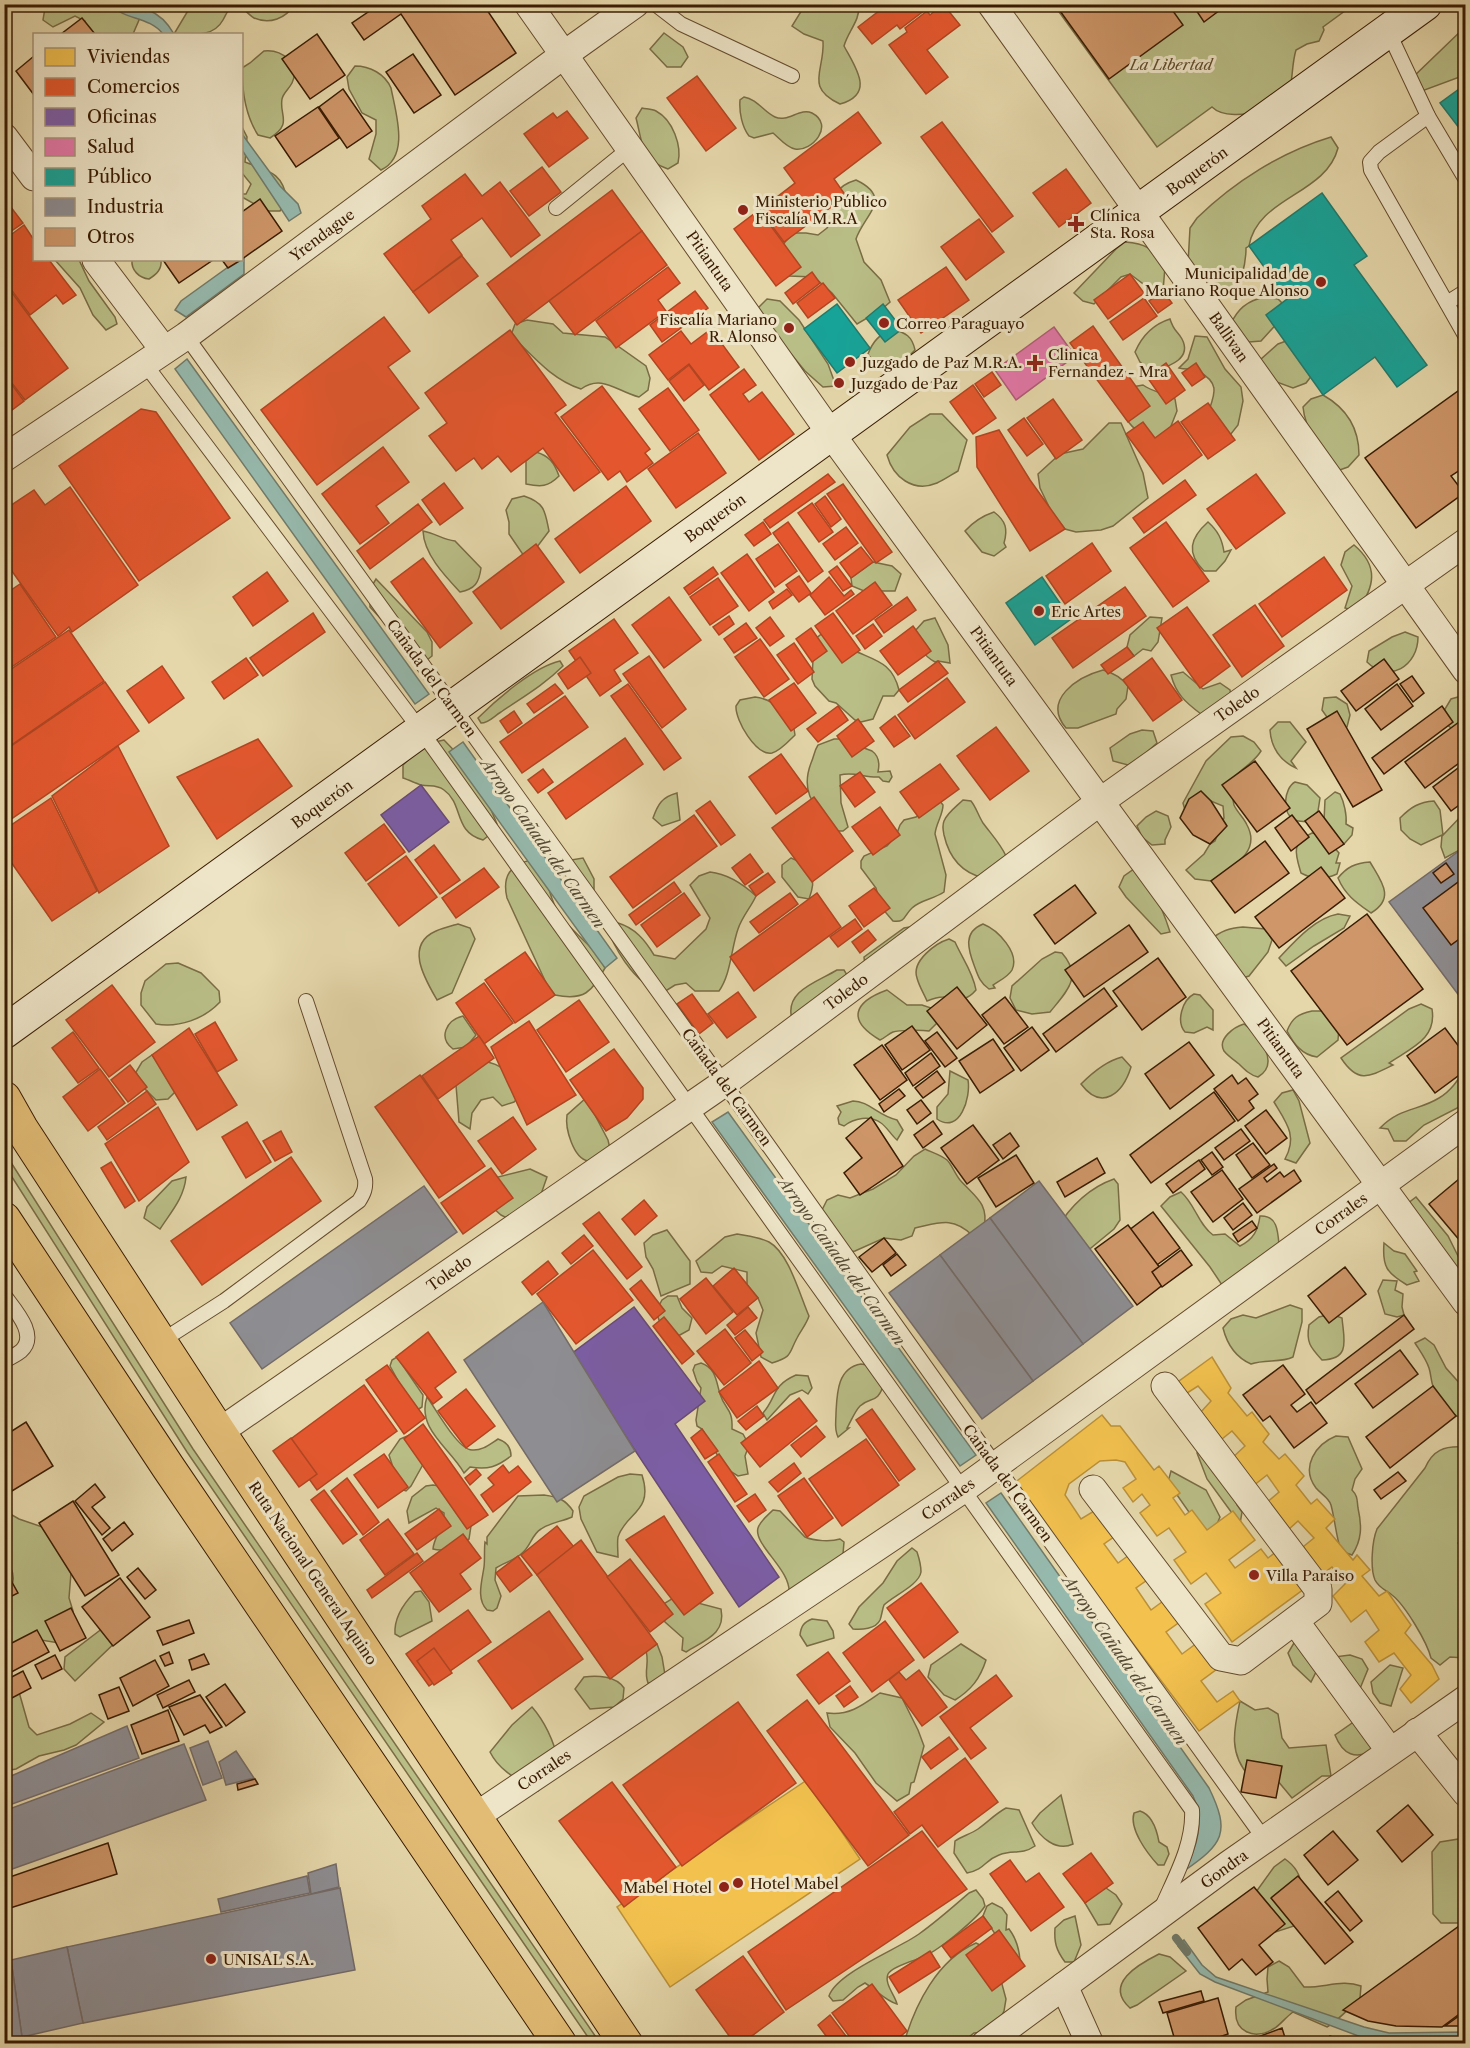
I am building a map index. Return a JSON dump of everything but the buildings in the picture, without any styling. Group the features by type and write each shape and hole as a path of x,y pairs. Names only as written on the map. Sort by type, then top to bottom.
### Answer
{"highway":[{"name":"Ruta Nacional General Aquino","path":"4,1098 21,1128 219,1432 626,2043"},
{"path":"4,1219 168,1467 560,2043"}],"street":[{"name":"Pitiantuta","path":"528,4 831,434 1466,1302"},
{"name":"Yrendague","path":"4,458 165,350 635,4"},
{"name":"Ballivan","path":"991,4 1466,670"},
{"name":"Boquerón","path":"4,1032 1140,213 1425,4"},
{"path":"4,137 33,176"},
{"name":"Cañada del Carmen","path":"97,261 165,350"},
{"name":"Toledo","path":"219,1432 724,1083 1101,801 1466,542"},
{"name":"Corrales","path":"476,1816 965,1488 1466,1123"},
{"path":"1093,1489 1221,1657 1241,1661 1318,1603 1317,1589 1165,1386"},
{"path":"1295,1621 1390,1751"},
{"name":"Gondra","path":"985,2043 1228,1865 1466,1699"},
{"path":"1417,1732 1466,1793"},
{"path":"1064,1986 1090,2043"}],"lane":[{"path":"656,4 681,24 792,76"},
{"path":"1389,31 1428,116 1466,180"},
{"path":"1428,116 1378,152 1370,162 1371,170 1466,337"},
{"path":"556,208 630,148"},
{"path":"1447,303 1466,291"},
{"path":"165,350 439,720 689,1107 965,1488 1192,1810 1193,1825 1162,1914"},
{"name":"Cañada del Carmen","path":"165,350 439,720 724,1083 993,1468 1265,1840"},
{"path":"160,1342 224,1301 359,1201 366,1188 306,1001"},
{"path":"4,1295 25,1325 27,1335 27,1343 22,1350 4,1361"}],"green space":[{"path":"140,4 139,20 133,33 88,33 85,21 75,16 53,27 43,20 45,8 51,5"},
{"path":"189,5 234,5 214,30 204,33 175,33 189,9"},
{"path":"239,5 294,5 282,17 266,21 254,18"},
{"path":"805,5 859,5 858,16 844,46 857,71 860,87 857,94 840,104 829,98 819,85 823,41 804,34 792,26"},
{"name":"La Libertad","path":"1054,5 1353,5 1323,27 1319,41 1296,50 1290,88 1253,112 1228,114 1212,107 1157,147"},
{"path":"1465,27 1465,75 1422,91 1409,81"},
{"path":"664,33 683,47 688,57 681,67 667,67 650,49"},
{"path":"264,51 271,51 288,59 294,70 292,83 282,99 283,124 270,138 258,135 247,111 243,67"},
{"path":"355,66 366,67 376,72 391,88 398,122 398,145 390,164 381,170 369,159 376,134 376,120 362,113 349,89 347,77"},
{"path":"744,97 753,100 775,117 785,118 803,112 812,113 819,118 821,124 819,137 802,149 795,149 786,145 773,133 754,138 749,136 744,128 741,114 740,100"},
{"path":"642,108 654,110 662,115 675,134 679,149 678,163 668,169 652,160 644,150 636,118"},
{"path":"243,129 247,137 245,162 274,174 282,184 287,200 280,211 267,211 243,198 243,194 246,194 251,184 243,174"},
{"path":"1331,137 1338,148 1331,164 1307,187 1265,217 1255,230 1246,248 1242,273 1233,295 1221,297 1209,295 1188,264 1190,228 1197,218 1227,192 1259,170 1294,151"},
{"path":"856,180 873,193 875,200 856,239 864,262 881,280 890,302 857,324 832,293 814,277 789,276 779,252 794,233 818,235 827,228 834,217 833,204 836,193 849,182"},
{"path":"1125,242 1145,246 1165,267 1163,291 1150,289 1130,274 1121,277 1094,304 1083,301 1074,293"},
{"path":"56,261 79,261 89,281 115,317 117,324 106,330 93,315 80,288"},
{"path":"132,261 161,261 158,271 149,279 139,275"},
{"path":"1265,297 1278,299 1286,307 1281,319 1261,341 1249,342 1231,324 1244,306"},
{"path":"767,299 780,301 799,320 828,364 836,386 823,387 805,371 783,344 749,317"},
{"path":"1170,319 1182,339 1184,352 1176,362 1152,372 1140,362 1135,352 1149,331"},
{"path":"527,320 553,324 563,333 605,337 646,366 650,378 648,390 639,397 603,383 596,383 581,389 570,385 543,366 511,335 515,324"},
{"path":"892,329 908,336 915,350 898,367 887,373 877,367 868,354 877,339"},
{"path":"1195,336 1207,337 1225,369 1241,387 1243,401 1238,425 1223,444 1207,416 1214,396 1211,381 1196,370 1179,368 1188,359"},
{"path":"1289,340 1313,374 1306,383 1293,388 1271,380 1260,360 1278,344"},
{"path":"1143,385 1175,399 1177,411 1167,436 1150,440 1132,426 1122,413 1120,407 1132,387"},
{"path":"1323,395 1338,406 1350,420 1357,436 1359,455 1348,467 1337,471 1315,441 1304,415 1303,407 1311,399"},
{"path":"930,414 942,414 967,440 958,471 937,483 920,486 905,481 899,476 887,455 910,427"},
{"path":"1109,423 1121,423 1143,473 1148,498 1113,526 1101,530 1076,532 1065,529 1051,511 1040,488 1038,474 1060,454 1083,449"},
{"path":"536,452 550,460 559,476 548,484 540,486 526,484 526,461"},
{"path":"524,496 536,502 543,509 549,531 534,551 524,556 509,534 506,510 512,499"},
{"path":"994,512 1005,526 1004,543 1006,547 994,556 982,552 965,531 978,519"},
{"path":"1208,522 1219,536 1224,552 1231,550 1216,571 1204,571 1194,558 1192,546 1197,534"},
{"path":"423,531 455,541 481,568 479,578 473,587 460,592 448,579 431,556"},
{"path":"1354,545 1368,561 1372,577 1368,594 1357,611 1345,608 1352,586 1341,565 1345,552"},
{"path":"873,562 892,566 901,574 895,591 864,591 852,586 851,578"},
{"path":"376,579 427,632 432,642 432,656 422,664 370,607 370,589"},
{"path":"1150,617 1162,618 1158,642 1151,651 1143,649 1134,656 1127,647 1130,635"},
{"path":"935,618 948,645 950,663 935,662 924,653 918,641 915,631 924,621"},
{"path":"824,632 849,648 876,660 892,673 899,690 894,696 883,696 873,719 861,722 855,720 836,703 829,701 815,686 812,679 814,640"},
{"path":"1405,632 1418,637 1417,647 1408,663 1401,669 1384,671 1367,662 1369,651"},
{"path":"560,661 563,666 548,679 489,721 481,723 478,718 506,693 528,676"},
{"path":"1103,670 1111,672 1128,686 1126,699 1117,709 1116,714 1078,728 1066,728 1060,718 1058,708 1060,699 1074,684"},
{"path":"1183,672 1203,689 1220,683 1230,690 1232,702 1201,714 1182,697 1173,682 1171,675"},
{"path":"1465,695 1465,727 1452,729 1443,721 1445,709 1451,699"},
{"path":"755,697 775,705 787,715 794,728 795,735 772,753 759,749 753,743 739,720 736,706 740,700"},
{"path":"1336,697 1347,704 1350,715 1347,727 1336,730 1322,710 1324,698"},
{"path":"1278,722 1290,722 1306,742 1291,761 1296,768 1277,753 1272,742 1270,730"},
{"path":"1142,730 1153,731 1157,743 1138,760 1128,765 1113,761 1110,748 1130,734"},
{"path":"1243,736 1254,742 1261,751 1231,781 1234,805 1247,825 1251,835 1251,844 1235,865 1211,881 1195,879 1186,870 1215,841 1224,818 1223,806 1211,801 1186,814 1183,803 1206,761 1231,737"},
{"path":"840,739 872,751 878,760 878,772 890,771 892,777 889,782 879,777 840,775 841,803 848,827 843,831 836,831 817,808 807,784 818,745"},
{"path":"444,740 475,779 497,824 493,832 483,840 467,831 454,803 444,790 403,778 403,765 427,746"},
{"path":"1295,782 1307,785 1320,798 1318,811 1309,822 1295,820 1286,807 1286,795"},
{"path":"1335,792 1340,794 1343,801 1346,824 1353,828 1352,835 1344,844 1338,843 1324,821 1325,800"},
{"path":"677,793 680,820 662,826 653,818 657,809 664,799"},
{"path":"939,800 943,809 935,834 946,875 944,892 915,905 903,920 893,921 881,907 876,888 861,868 861,861 864,856 887,846 896,836 904,820 916,817"},
{"path":"963,800 971,801 1006,856 984,878 963,868 953,857 946,843 943,823 950,812"},
{"path":"1434,801 1440,810 1443,835 1465,812 1465,847 1445,858 1441,847 1442,835 1421,845 1401,830 1400,818 1404,814 1420,804"},
{"path":"1156,811 1168,816 1171,827 1165,844 1152,845 1142,837 1137,826"},
{"path":"1312,833 1323,835 1339,853 1336,863 1340,863 1337,874 1319,878 1301,873 1296,849 1305,837"},
{"path":"583,858 594,879 594,895 571,860"},
{"path":"791,858 804,865 811,874 813,885 809,899 798,897 782,877 782,865"},
{"path":"533,860 542,872 559,914 596,953 605,968 596,983 586,993 574,997 555,995 547,985 507,898 506,884 510,872 519,864"},
{"path":"1370,862 1382,883 1385,895 1379,907 1371,913 1348,894 1338,878 1352,866"},
{"path":"1134,869 1151,889 1170,932 1161,934 1119,887 1124,876"},
{"path":"710,872 735,880 756,896 738,929 723,984 719,991 695,991 686,983 675,985 664,992 655,989 630,969 609,933 618,923 624,925 639,935 654,955 675,959 706,929 710,918 690,885 699,876"},
{"path":"1338,914 1350,916 1344,928 1286,966 1279,958 1313,925"},
{"path":"458,924 470,928 475,939 452,993 437,1000 420,963 421,945 426,937 436,931"},
{"path":"983,924 995,931 1006,943 1014,963 1008,975 993,985 995,988 989,989 978,976 969,947 972,932"},
{"path":"909,927 911,933 865,966 864,957 904,928"},
{"path":"1243,927 1266,929 1272,940 1268,952 1249,976 1233,981 1210,940 1225,930"},
{"path":"949,939 955,942 970,971 976,990 964,999 941,997 927,1001 917,978 918,965 926,954 938,944"},
{"path":"1055,952 1062,953 1071,969 1072,977 1067,990 1050,1012 1032,1014 1016,1010 1010,998 1012,986 1042,959"},
{"path":"178,963 201,973 219,991 220,1002 191,1021 173,1025 156,1024 141,1005 141,993 145,981 166,964"},
{"path":"837,970 844,970 847,975 792,1019 791,1009 797,994"},
{"path":"887,990 907,1005 922,1005 937,1010 939,1021 929,1031 896,1031 880,1040 862,1025 858,1012 867,1000"},
{"path":"1194,994 1200,995 1213,1010 1213,1030 1207,1027 1194,1033 1185,1032 1182,1028 1181,1017 1184,1006"},
{"path":"1421,1004 1432,1009 1432,1019 1430,1028 1421,1042 1389,1063 1393,1065 1377,1073 1359,1075 1347,1066 1341,1058 1409,1009"},
{"path":"1312,1011 1324,1011 1339,1027 1338,1040 1317,1057 1299,1048 1287,1031 1296,1017"},
{"path":"463,1016 476,1035 466,1047 453,1049 446,1040 446,1030 452,1021"},
{"path":"1244,1024 1256,1035 1268,1057 1265,1071 1258,1077 1248,1072 1222,1047 1228,1034"},
{"path":"152,1055 169,1076 175,1092 168,1099 156,1100 141,1085 136,1072 142,1062"},
{"path":"1122,1057 1131,1067 1123,1085 1111,1096 1097,1097 1081,1084 1100,1068"},
{"path":"483,1061 502,1068 523,1093 514,1102 502,1106 493,1097 481,1100 472,1113 470,1129 459,1122 456,1085"},
{"path":"1465,1069 1465,1104 1424,1125 1406,1141 1394,1141 1388,1129 1380,1128 1395,1116 1443,1095 1454,1085"},
{"path":"950,1071 968,1080 968,1096 958,1118 945,1123 937,1119 937,1107 948,1094"},
{"path":"1293,1090 1299,1101 1310,1143 1296,1163 1285,1159 1289,1151 1289,1129 1274,1102 1282,1093"},
{"path":"586,1098 608,1140 611,1153 591,1161 583,1159 574,1149 567,1121 567,1115"},
{"path":"853,1101 864,1103 897,1120 903,1130 897,1140 883,1125 872,1119 857,1119 844,1126 839,1124 838,1118 841,1112 837,1106"},
{"path":"925,1149 947,1160 960,1180 980,1201 984,1212 984,1228 972,1235 958,1225 938,1223 915,1228 912,1236 901,1240 884,1238 855,1251 840,1254 822,1210 827,1200 838,1195 850,1198 873,1189 896,1175 914,1156"},
{"path":"5,1153 193,1449 600,2043 592,2043 187,1452 5,1166"},
{"path":"530,1169 547,1177 539,1200 513,1221 501,1215 491,1206 494,1178"},
{"path":"186,1177 180,1198 160,1229 144,1218 147,1207 172,1181"},
{"path":"1114,1179 1118,1184 1120,1220 1114,1229 1080,1257 1055,1231 1066,1214 1080,1200 1096,1188"},
{"path":"1181,1192 1213,1235 1225,1234 1240,1246 1254,1234 1260,1216 1266,1216 1276,1225 1279,1245 1224,1288 1161,1206 1170,1197"},
{"path":"1416,1197 1448,1236 1459,1258 1465,1261 1465,1292 1407,1204"},
{"path":"667,1230 690,1261 690,1284 661,1296 653,1269 646,1257 644,1243 653,1235"},
{"path":"737,1234 761,1239 776,1248 788,1265 809,1316 789,1354 772,1363 761,1357 756,1333 763,1310 758,1298 747,1285 747,1272 722,1266 712,1273 701,1272 696,1261 725,1237"},
{"path":"1384,1243 1394,1251 1405,1254 1417,1271 1414,1272 1419,1281 1407,1285 1390,1273 1385,1264"},
{"path":"1383,1280 1397,1281 1395,1290 1403,1294 1404,1315 1397,1317 1385,1314 1378,1291"},
{"path":"668,1296 677,1296 682,1308 692,1318 689,1330 678,1336 660,1323 656,1311 662,1300"},
{"path":"1290,1305 1302,1309 1302,1322 1293,1357 1251,1364 1240,1358 1232,1349 1223,1328 1231,1319 1243,1315 1256,1318"},
{"path":"1331,1314 1342,1318 1344,1347 1338,1356 1322,1360 1310,1344 1309,1325 1319,1317"},
{"path":"1425,1338 1434,1345 1446,1368 1462,1386 1465,1395 1465,1420 1450,1411 1435,1392 1428,1365 1415,1343"},
{"path":"397,1357 423,1395 422,1407 417,1410 412,1406 390,1366 392,1360"},
{"path":"701,1363 710,1368 715,1375 722,1399 730,1413 732,1429 743,1434 749,1445 745,1456 748,1474 738,1476 725,1468 702,1429 697,1426 701,1388 693,1370 695,1365"},
{"path":"861,1364 867,1365 884,1383 882,1390 876,1397 860,1406 847,1428 849,1428 838,1437 836,1422 840,1383 847,1371"},
{"path":"796,1375 808,1376 812,1388 808,1394 802,1390 790,1395 767,1420 763,1413 778,1388"},
{"path":"427,1397 454,1436 466,1448 479,1449 498,1439 508,1445 511,1456 497,1465 487,1468 470,1467 464,1473 430,1429 426,1419"},
{"path":"412,1434 426,1459 406,1491 400,1489 389,1455 400,1439"},
{"path":"1336,1436 1348,1437 1362,1469 1355,1479 1352,1490 1357,1499 1360,1527 1358,1544 1352,1555 1341,1551 1331,1505 1311,1480 1310,1464 1313,1457 1322,1445"},
{"path":"1201,1440 1229,1481 1237,1505 1242,1512 1240,1524 1207,1479 1197,1453"},
{"path":"1465,1445 1465,1533 1458,1543 1465,1556 1465,1658 1450,1657 1440,1665 1431,1658 1420,1634 1403,1607 1375,1580 1372,1569 1373,1547 1377,1529 1432,1457 1445,1448"},
{"path":"1171,1471 1206,1490 1220,1517 1212,1536 1193,1523 1189,1512 1168,1482"},
{"path":"630,1474 642,1475 645,1487 642,1504 618,1537 618,1557 597,1552 581,1519 579,1507 584,1496 618,1477"},
{"path":"426,1486 439,1486 471,1526 469,1539 448,1549 433,1549 444,1513 436,1508 409,1523 407,1511 412,1497"},
{"path":"544,1495 564,1501 573,1511 572,1517 541,1529 524,1551 496,1568 495,1580 501,1596 497,1608 493,1611 487,1610 482,1601 481,1590 487,1537 518,1496"},
{"path":"773,1510 780,1511 805,1537 822,1541 840,1539 844,1542 843,1554 846,1565 789,1594 785,1576 758,1535 760,1523"},
{"path":"5,1511 19,1519 54,1531 72,1560 69,1598 75,1624 59,1643 35,1639 5,1655 5,1598 13,1584 13,1574 5,1560"},
{"path":"912,1548 917,1552 919,1559 921,1572 919,1577 911,1586 884,1605 878,1623 864,1629 853,1629 849,1624 859,1607 883,1583 897,1561"},
{"path":"421,1591 429,1602 432,1621 400,1637 395,1634 398,1617 411,1596"},
{"path":"675,1597 721,1609 720,1625 713,1635 686,1652 682,1650 683,1638 665,1622 658,1611"},
{"path":"812,1619 827,1621 834,1638 807,1646 800,1632 803,1625"},
{"path":"103,1628 124,1634 75,1681 64,1669 65,1657"},
{"path":"649,1643 657,1644 665,1675 654,1683 648,1683 646,1674 645,1647"},
{"path":"1294,1643 1305,1647 1319,1666 1311,1682 1293,1665 1288,1653"},
{"path":"961,1644 986,1660 974,1683 955,1700 944,1695 928,1677 931,1665"},
{"path":"1350,1655 1362,1659 1368,1669 1359,1691 1334,1657"},
{"path":"1390,1665 1403,1668 1391,1706 1380,1703 1373,1693 1371,1682"},
{"path":"600,1676 616,1681 624,1688 623,1699 614,1707 590,1709 575,1689 584,1677"},
{"path":"8,1690 19,1692 29,1727 37,1735 70,1724 91,1713 104,1722 76,1745 39,1756 16,1769 5,1771 4,1692"},
{"path":"880,1693 902,1698 924,1746 909,1794 897,1801 876,1783 855,1753 830,1727 827,1713 849,1711"},
{"path":"1240,1701 1255,1710 1268,1708 1278,1714 1282,1738 1289,1748 1326,1745 1331,1776 1322,1776 1292,1798 1277,1780 1250,1777 1238,1759 1236,1750 1235,1731"},
{"path":"532,1707 549,1734 559,1763 538,1791 505,1770 490,1752 512,1725"},
{"path":"1355,1721 1375,1750 1361,1755 1350,1754 1338,1742 1335,1735"},
{"path":"1061,1795 1073,1844 1067,1846 1049,1842 1032,1823"},
{"path":"1006,1808 1019,1810 1035,1846 1025,1851 999,1855 978,1869 967,1873 954,1853 955,1841 978,1829"},
{"path":"1140,1811 1148,1816 1156,1828 1159,1842 1167,1847 1169,1854 1164,1865 1158,1865 1136,1833 1134,1813"},
{"path":"1465,1838 1465,1923 1441,1923 1433,1914 1432,1852 1440,1842"},
{"path":"1285,1859 1293,1866 1301,1881 1301,1898 1294,1926 1260,1937 1251,1899 1274,1867"},
{"path":"1106,1888 1116,1895 1122,1904 1110,1924 1098,1925 1085,1903 1095,1892"},
{"path":"976,1890 985,1906 974,1918 940,1947 890,1971 887,1978 897,2004 865,1983 843,2000 833,2001 829,1996 834,1987 855,1970 919,1934 969,1893"},
{"path":"992,1903 1002,1908 1007,1915 1006,1930 1009,1929 1011,1932 1019,1951 1020,1960 1016,1965 983,1916 987,1906"},
{"path":"1075,1916 1081,1945 1074,1962 1065,1962 1056,1946 1055,1928 1064,1920"},
{"path":"976,1943 988,1949 999,1973 1006,1999 1004,2011 998,2023 986,2032 974,2033 961,2043 904,2043 921,1999 939,1972 950,1960"},
{"path":"1159,1954 1170,1957 1186,1971 1130,2008 1120,1991 1122,1983 1134,1969"},
{"path":"1279,1961 1289,1967 1304,1987 1354,1984 1361,1986 1360,1998 1327,2027 1293,2012 1267,2032 1253,2034 1246,2032 1238,2023 1236,2007 1246,2000 1268,1992 1268,1967"}],"water":[{"path":"112,5 140,7 148,10 162,19 173,33 162,33 151,24 117,10"},
{"path":"243,135 280,186 298,204 301,213 289,221 243,152"},
{"path":"244,255 244,274 186,317 175,310 181,301 237,261 243,261"},
{"path":"187,359 429,694 415,704 175,369"},
{"path":"463,742 617,958 605,968 449,752"},
{"path":"728,1112 976,1455 960,1466 712,1122"},
{"path":"1001,1493 1209,1788 1220,1816 1219,1836 1215,1845 1207,1853 1184,1871 1193,1853 1198,1834 1197,1806 1193,1796 986,1503"},
{"path":"1184,1940 1202,1965 1216,1977 1364,2027 1389,2033 1465,2032 1465,2043 1377,2043 1215,1982 1200,1974 1178,1946"}],"waterway":[{"name":"Arroyo Cañada del Carmen","path":"1176,1938 1187,1952"}],"place":[{"name":"Ministerio Público Fiscalía M.R.A","path":"743,210"},
{"name":"Clínica Sta. Rosa","path":"1076,224"},
{"name":"Municipalidad de Mariano Roque Alonso","path":"1321,282"},
{"name":"Correo Paraguayo","path":"884,323"},
{"name":"Fiscalía Mariano R. Alonso","path":"789,328"},
{"name":"Juzgado de Paz M.R.A.","path":"850,362"},
{"name":"Clinica Fernandez - Mra","path":"1035,363"},
{"name":"Juzgado de Paz","path":"839,383"},
{"name":"Eric Artes","path":"1039,611"},
{"name":"Villa Paraiso","path":"1254,1575"},
{"name":"Hotel Mabel","path":"738,1883"},
{"name":"Mabel Hotel","path":"724,1887"},
{"name":"UNISAL S.A.","path":"211,1959"}]}
